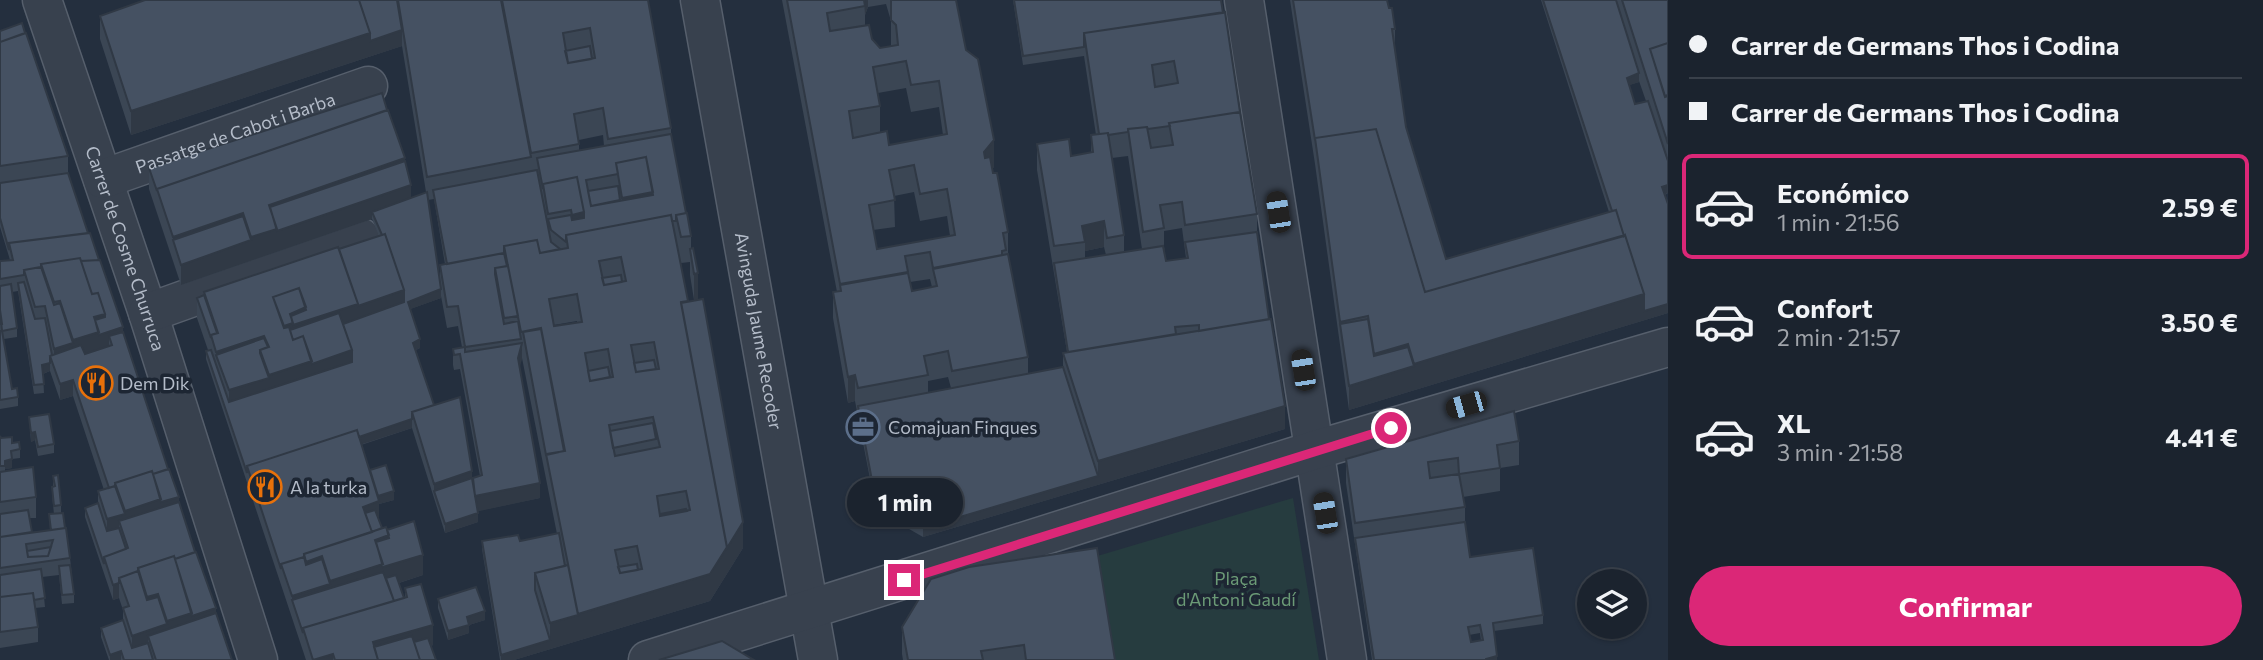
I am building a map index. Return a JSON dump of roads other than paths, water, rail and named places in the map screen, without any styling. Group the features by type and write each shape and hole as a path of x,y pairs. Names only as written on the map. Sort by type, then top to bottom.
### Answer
{"street":[{"name":"Carrer de Cosme Churruca","path":"42,0 148,313 258,660"},
{"name":"Avinguda Jaume Recoder","path":"700,0 818,660"},
{"path":"1244,0 1347,660"},
{"name":"Passatge de Cabot i Barba","path":"103,179 368,86"},
{"path":"148,313 360,237"},
{"path":"648,660 1315,450 1668,346"}],"place":[{"name":"Dem Dik","path":"96,383"},
{"name":"Comajuan Finques","path":"863,427"},
{"name":"A la turka","path":"265,487"}],"park label":[{"name":"Plaça d'Antoni Gaudí","path":"1236,588"}]}
